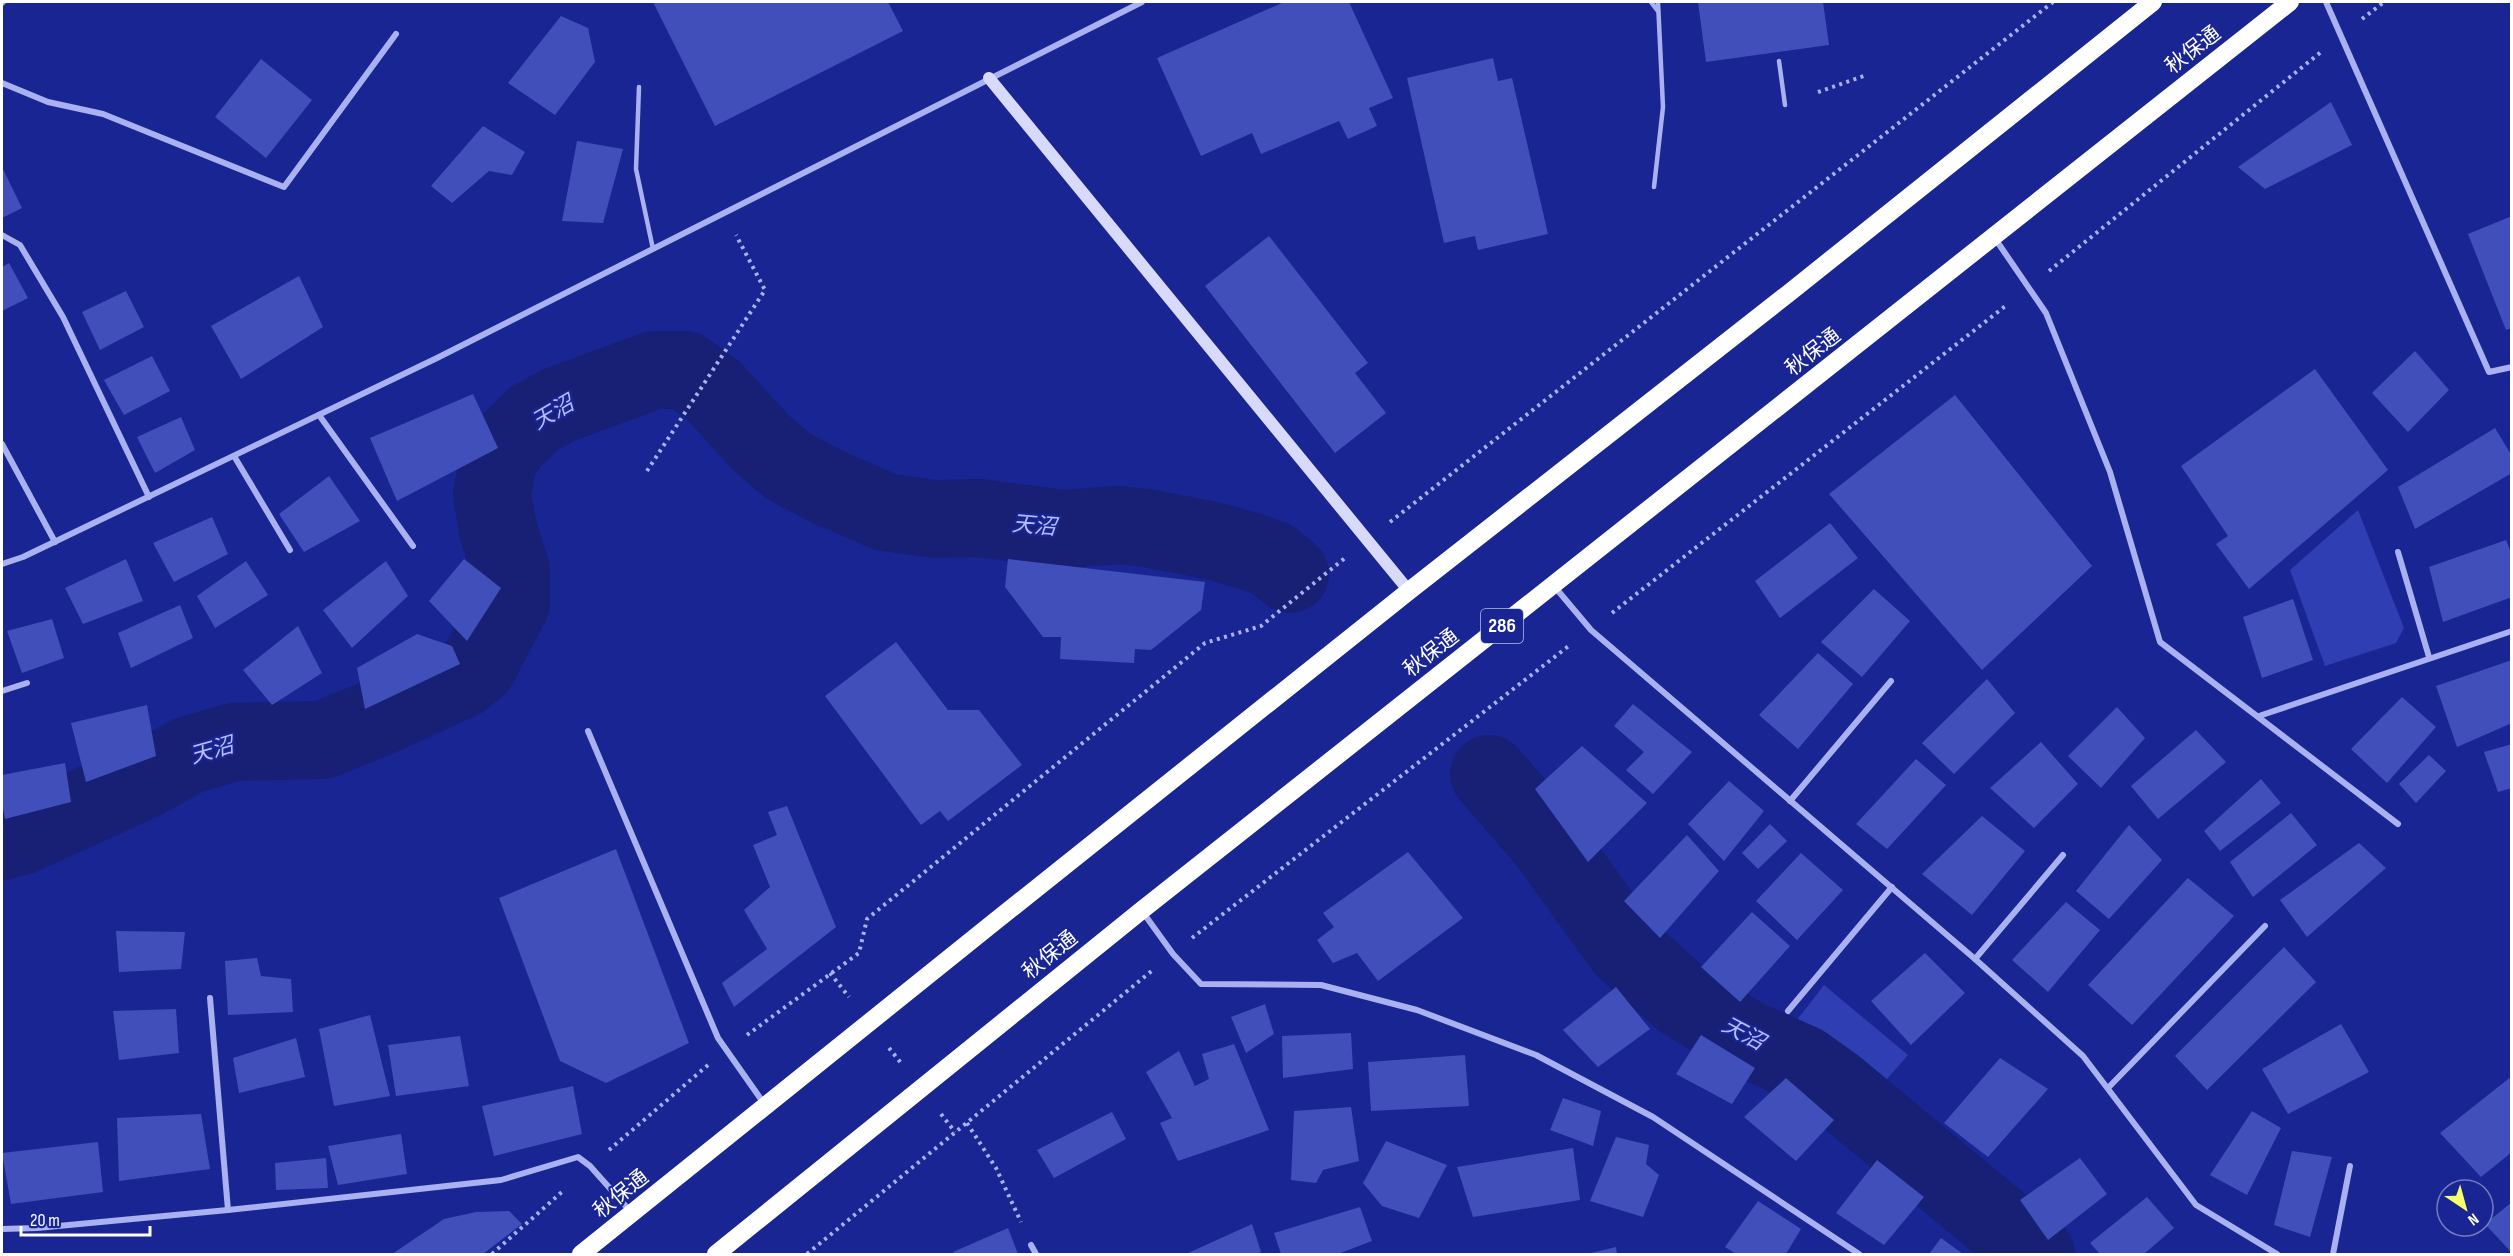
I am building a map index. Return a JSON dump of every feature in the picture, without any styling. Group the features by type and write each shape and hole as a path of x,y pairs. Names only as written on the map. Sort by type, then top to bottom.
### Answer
{"highway":[{"name":"秋保通","path":"581,1254 1409,591 1789,293 2153,2"},
{"name":"秋保通","path":"716,1254 1142,910 2290,2"}],"street":[{"path":"2,564 55,542 319,415 1142,2"},
{"path":"2326,2 2489,372 2511,367"},
{"path":"2,83 48,102 104,114 284,187 396,34"},
{"path":"989,78 1409,591"},
{"path":"2,235 20,245 63,317 149,497"},
{"path":"1993,237 2046,313 2110,472 2160,642 2398,824"},
{"path":"319,415 413,546"},
{"path":"2,444 55,542"},
{"path":"234,456 290,550"},
{"path":"2397,552 2429,657"},
{"path":"1554,585 1591,630 1976,959 2083,1056 2196,1205 2277,1254"},
{"path":"2259,716 2511,631"},
{"path":"1790,801 1891,681"},
{"path":"2,691 27,683"},
{"path":"588,731 718,1038 765,1106"},
{"path":"1976,959 2063,855"},
{"path":"1788,1011 1892,887"},
{"path":"1142,910 1173,954 1201,984 1321,985 1417,1010 1536,1055 1653,1117 1859,1254"},
{"path":"2108,1088 2265,926"},
{"path":"210,998 228,1210"},
{"path":"2,1229 29,1229 228,1210 501,1180 578,1157 590,1166 632,1214"},
{"path":"2333,1254 2350,1166"},
{"path":"1031,1245 1036,1254"}],"lane":[{"path":"1651,2 1658,11"},
{"path":"1654,187 1663,107 1658,2"},
{"path":"1779,61 1785,105"},
{"path":"639,87 636,169 653,249"}],"path":[{"path":"492,1254 590,1166 726,1050 858,953 867,919 1205,643 1261,626 1367,540 2053,2"},
{"path":"1818,92 1864,76"},
{"path":"647,471 765,290 724,213"},
{"path":"830,973 955,1132"},
{"path":"967,1123 996,1168 1031,1245"}],"shaded area":[{"path":"2358,510 2404,628 2396,643 2325,666 2290,570"},
{"path":"1824,985 1908,1055 1874,1094 1790,1029"}],"building":[{"path":"653,2 888,2 903,31 715,126"},
{"path":"1284,2 1349,2 1393,98 1369,108 1377,126 1348,139 1339,121 1261,154 1252,133 1201,156 1157,58"},
{"path":"1698,2 1823,2 1829,45 1706,62"},
{"path":"561,16 588,28 595,62 555,115 508,83"},
{"path":"1493,58 1498,81 1512,78 1548,234 1478,250 1475,236 1444,243 1407,78"},
{"path":"261,59 312,100 266,158 215,117"},
{"path":"2331,102 2352,145 2265,189 2238,167"},
{"path":"483,126 525,152 512,175 489,171 452,203 431,186"},
{"path":"577,141 623,149 603,223 562,221"},
{"path":"2,167 22,208 2,218"},
{"path":"2512,216 2512,328 2506,330 2468,234"},
{"path":"1269,236 1368,363 1355,373 1386,413 1335,453 1205,286"},
{"path":"9,263 28,298 2,311 2,267"},
{"path":"299,276 323,327 241,379 211,326"},
{"path":"126,291 144,327 100,350 82,312"},
{"path":"2415,351 2449,390 2408,432 2372,393"},
{"path":"152,356 170,391 124,415 104,380"},
{"path":"2315,369 2388,470 2249,589 2216,544 2228,536 2181,466"},
{"path":"473,394 498,448 397,501 370,438"},
{"path":"1955,395 2092,566 1982,670 1829,494"},
{"path":"181,417 195,450 155,473 137,437"},
{"path":"2495,428 2512,456 2512,473 2415,529 2398,487"},
{"path":"329,476 360,521 304,552 279,514"},
{"path":"212,517 228,554 174,582 153,543"},
{"path":"1830,523 1858,558 1780,618 1755,581"},
{"path":"2506,540 2512,555 2512,597 2443,622 2429,567"},
{"path":"126,559 143,601 83,624 65,588"},
{"path":"464,559 501,588 467,641 429,601"},
{"path":"1008,559 1205,582 1201,610 1151,650 1135,649 1134,663 1060,659 1061,637 1043,637 1005,587"},
{"path":"246,561 268,595 215,628 197,596"},
{"path":"386,561 408,596 352,648 323,610"},
{"path":"1874,589 1910,621 1862,677 1821,642"},
{"path":"2293,599 2313,660 2262,678 2243,617"},
{"path":"180,605 193,638 131,668 118,633"},
{"path":"52,619 64,658 22,673 7,631"},
{"path":"298,626 322,673 272,705 243,670"},
{"path":"417,634 452,646 460,664 365,709 357,668"},
{"path":"896,642 948,710 979,710 1022,765 948,821 940,811 921,825 825,696"},
{"path":"1818,653 1853,684 1798,749 1759,715"},
{"path":"2512,660 2512,723 2457,747 2436,686"},
{"path":"1987,679 2015,713 1954,774 1922,743"},
{"path":"2402,697 2436,727 2387,783 2351,749"},
{"path":"1633,704 1692,752 1653,794 1626,770 1644,752 1614,726"},
{"path":"147,705 156,756 86,782 71,723"},
{"path":"2117,707 2145,738 2101,788 2068,756"},
{"path":"2196,730 2226,762 2158,819 2131,786"},
{"path":"2041,742 2078,784 2034,828 1990,788"},
{"path":"2512,744 2512,788 2498,792 2484,752"},
{"path":"1582,746 1647,803 1588,862 1535,789"},
{"path":"2429,755 2446,771 2416,803 2399,784"},
{"path":"1916,759 1946,785 1887,849 1856,824"},
{"path":"65,763 71,802 5,819 2,803 2,775"},
{"path":"2261,779 2281,803 2220,851 2204,831"},
{"path":"1729,781 1764,811 1724,861 1688,824"},
{"path":"787,806 836,927 734,1007 722,983 767,949 744,910 770,887 753,845 777,835 768,812"},
{"path":"2291,813 2317,845 2253,897 2230,862"},
{"path":"1982,816 2025,851 1972,915 1922,874"},
{"path":"1770,824 1787,841 1758,869 1742,853"},
{"path":"2129,825 2162,860 2109,919 2076,891"},
{"path":"1687,835 1719,871 1660,938 1624,901"},
{"path":"2359,843 2386,868 2307,937 2280,900"},
{"path":"616,849 689,1043 606,1083 560,1061 499,898"},
{"path":"1408,852 1463,918 1378,981 1357,953 1333,963 1317,940 1334,927 1323,913"},
{"path":"1801,853 1843,890 1797,940 1756,901"},
{"path":"2188,878 2234,916 2132,1025 2088,985"},
{"path":"2066,902 2100,930 2048,992 2012,960"},
{"path":"1752,912 1790,946 1740,1002 1701,967"},
{"path":"116,931 185,932 181,969 119,972"},
{"path":"2284,947 2316,982 2207,1090 2175,1056"},
{"path":"1925,953 1965,993 1911,1045 1871,1001"},
{"path":"257,958 261,976 291,979 293,1012 228,1015 225,961"},
{"path":"1616,987 1650,1029 1598,1067 1563,1030"},
{"path":"1265,1004 1274,1034 1246,1053 1231,1017"},
{"path":"176,1009 179,1053 119,1060 113,1011"},
{"path":"370,1015 390,1096 334,1106 319,1029"},
{"path":"2341,1024 2369,1072 2288,1114 2262,1069"},
{"path":"1351,1033 1353,1069 1283,1078 1282,1036"},
{"path":"1701,1035 1755,1068 1732,1104 1676,1074"},
{"path":"460,1036 469,1086 396,1096 388,1045"},
{"path":"296,1038 305,1077 239,1093 233,1058"},
{"path":"1234,1044 1269,1130 1178,1161 1160,1123 1172,1118 1146,1072 1179,1051 1195,1086 1209,1079 1202,1054"},
{"path":"1465,1055 1469,1106 1371,1111 1368,1062"},
{"path":"2000,1058 2048,1089 1988,1157 1944,1123"},
{"path":"2512,1076 2512,1152 2481,1177 2440,1133"},
{"path":"1786,1078 1834,1120 1796,1161 1744,1117"},
{"path":"573,1086 582,1134 494,1156 482,1106"},
{"path":"1563,1098 1601,1111 1593,1146 1550,1130"},
{"path":"1351,1107 1359,1161 1323,1170 1316,1183 1291,1180 1294,1111"},
{"path":"2252,1111 2281,1128 2247,1195 2210,1175"},
{"path":"1112,1112 1126,1139 1054,1178 1037,1150"},
{"path":"201,1114 210,1169 119,1181 117,1118"},
{"path":"401,1134 407,1174 338,1185 328,1146"},
{"path":"1616,1137 1649,1145 1646,1164 1659,1175 1643,1217 1590,1201"},
{"path":"1386,1141 1447,1165 1419,1218 1382,1206 1363,1183"},
{"path":"98,1142 103,1192 11,1204 2,1153"},
{"path":"1573,1148 1580,1200 1473,1217 1457,1167"},
{"path":"2292,1151 2332,1157 2310,1237 2274,1225"},
{"path":"326,1158 328,1188 276,1190 275,1163"},
{"path":"2080,1158 2107,1194 2048,1240 2020,1200"},
{"path":"1877,1160 1924,1197 1884,1245 1836,1213"},
{"path":"2147,1197 2174,1228 2144,1254 2100,1254 2090,1243"},
{"path":"1758,1201 1801,1229 1786,1254 1736,1254 1725,1247"},
{"path":"2512,1202 2512,1253 2495,1235 2495,1216"},
{"path":"1360,1207 1372,1241 1338,1254 1281,1254 1274,1233"},
{"path":"509,1211 522,1224 483,1254 392,1254 444,1219 476,1212"},
{"path":"1252,1224 1261,1252 1257,1254 1186,1254"},
{"path":"1008,1228 1018,1254 954,1254 953,1252"},
{"path":"1941,1238 1963,1254 1929,1254"},
{"path":"1616,1247 1617,1254 1587,1254"}],"waterway":[{"name":"天沼","path":"2,841 21,836 144,780 189,755 234,742 323,740 462,679 478,666 511,603 511,570 498,530 492,495 498,460 511,441 535,418 559,405 654,370 685,370 714,391 761,443 788,466 828,487 885,512 934,519 979,518 1064,529 1119,525 1146,528 1214,541 1252,552 1272,559 1290,574"},
{"name":"天沼","path":"1489,774 1548,842 1625,949 1683,1000 1745,1038 1803,1064 1834,1086 2036,1254"}]}
